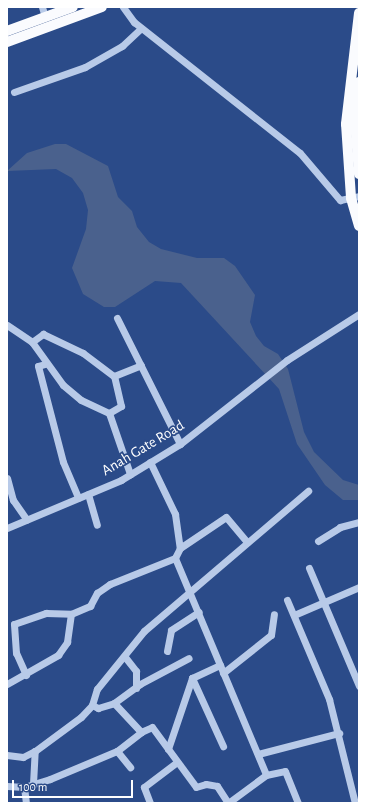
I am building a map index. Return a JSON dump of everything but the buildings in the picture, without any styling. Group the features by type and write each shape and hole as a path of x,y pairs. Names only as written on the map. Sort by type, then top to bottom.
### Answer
{"main road":[{"path":"7,31 73,7"},
{"path":"7,42 102,7"},
{"path":"359,13 346,124 359,226"},
{"path":"359,82 355,121 359,174"}],"street":[{"path":"42,7 45,17"},
{"path":"124,7 141,28 300,153 340,200 355,197"},
{"path":"14,92 85,67 122,46 141,28"},
{"name":"Anah Gate Road","path":"7,528 88,494 130,474 180,444 259,380 287,360 359,314"},
{"path":"117,318 180,444"},
{"path":"7,325 32,342 45,364 81,400 109,413 130,474"},
{"path":"32,342 43,334 84,353 114,376 121,406 109,413"},
{"path":"45,364 38,366 63,462 78,498"},
{"path":"114,376 141,365"},
{"path":"150,462 175,514 180,548"},
{"path":"7,478 13,500 27,520"},
{"path":"7,755 23,757 35,751 92,705 97,689 125,657 144,631 308,491"},
{"path":"88,494 97,525"},
{"path":"26,674 16,653 14,624 46,613 71,614 90,606 97,593 110,584 175,558 180,548 226,517 248,542"},
{"path":"318,541 340,527 359,522"},
{"path":"175,558 266,775"},
{"path":"309,568 324,600 359,686"},
{"path":"294,614 324,600 359,587"},
{"path":"287,600 294,614 339,733 355,803"},
{"path":"167,651 171,630 198,612"},
{"path":"7,684 58,655 68,642 71,614"},
{"path":"223,673 271,635 274,614"},
{"path":"125,657 136,671 136,688"},
{"path":"92,705 98,708 114,703 136,688 189,658"},
{"path":"168,749 192,678 220,665"},
{"path":"192,678 223,746"},
{"path":"114,703 141,732"},
{"path":"7,786 24,787 117,751 141,732 152,727 196,787 206,784 217,786 228,803 266,775 285,771 298,803"},
{"path":"258,754 339,733"},
{"path":"33,784 35,751"},
{"path":"117,751 130,767"},
{"path":"149,803 144,787 177,762"},
{"path":"24,787 26,803"}],"water":[{"path":"55,144 66,144 108,166 118,197 132,211 137,227 149,242 161,249 197,258 224,258 235,266 255,295 250,322 256,336 264,346 278,354 288,369 304,432 314,452 343,480 359,485 359,500 343,500 325,485 297,444 279,389 181,283 155,281 115,307 104,307 83,294 72,268 86,229 88,210 83,193 72,178 56,169 7,171 27,153"}]}
